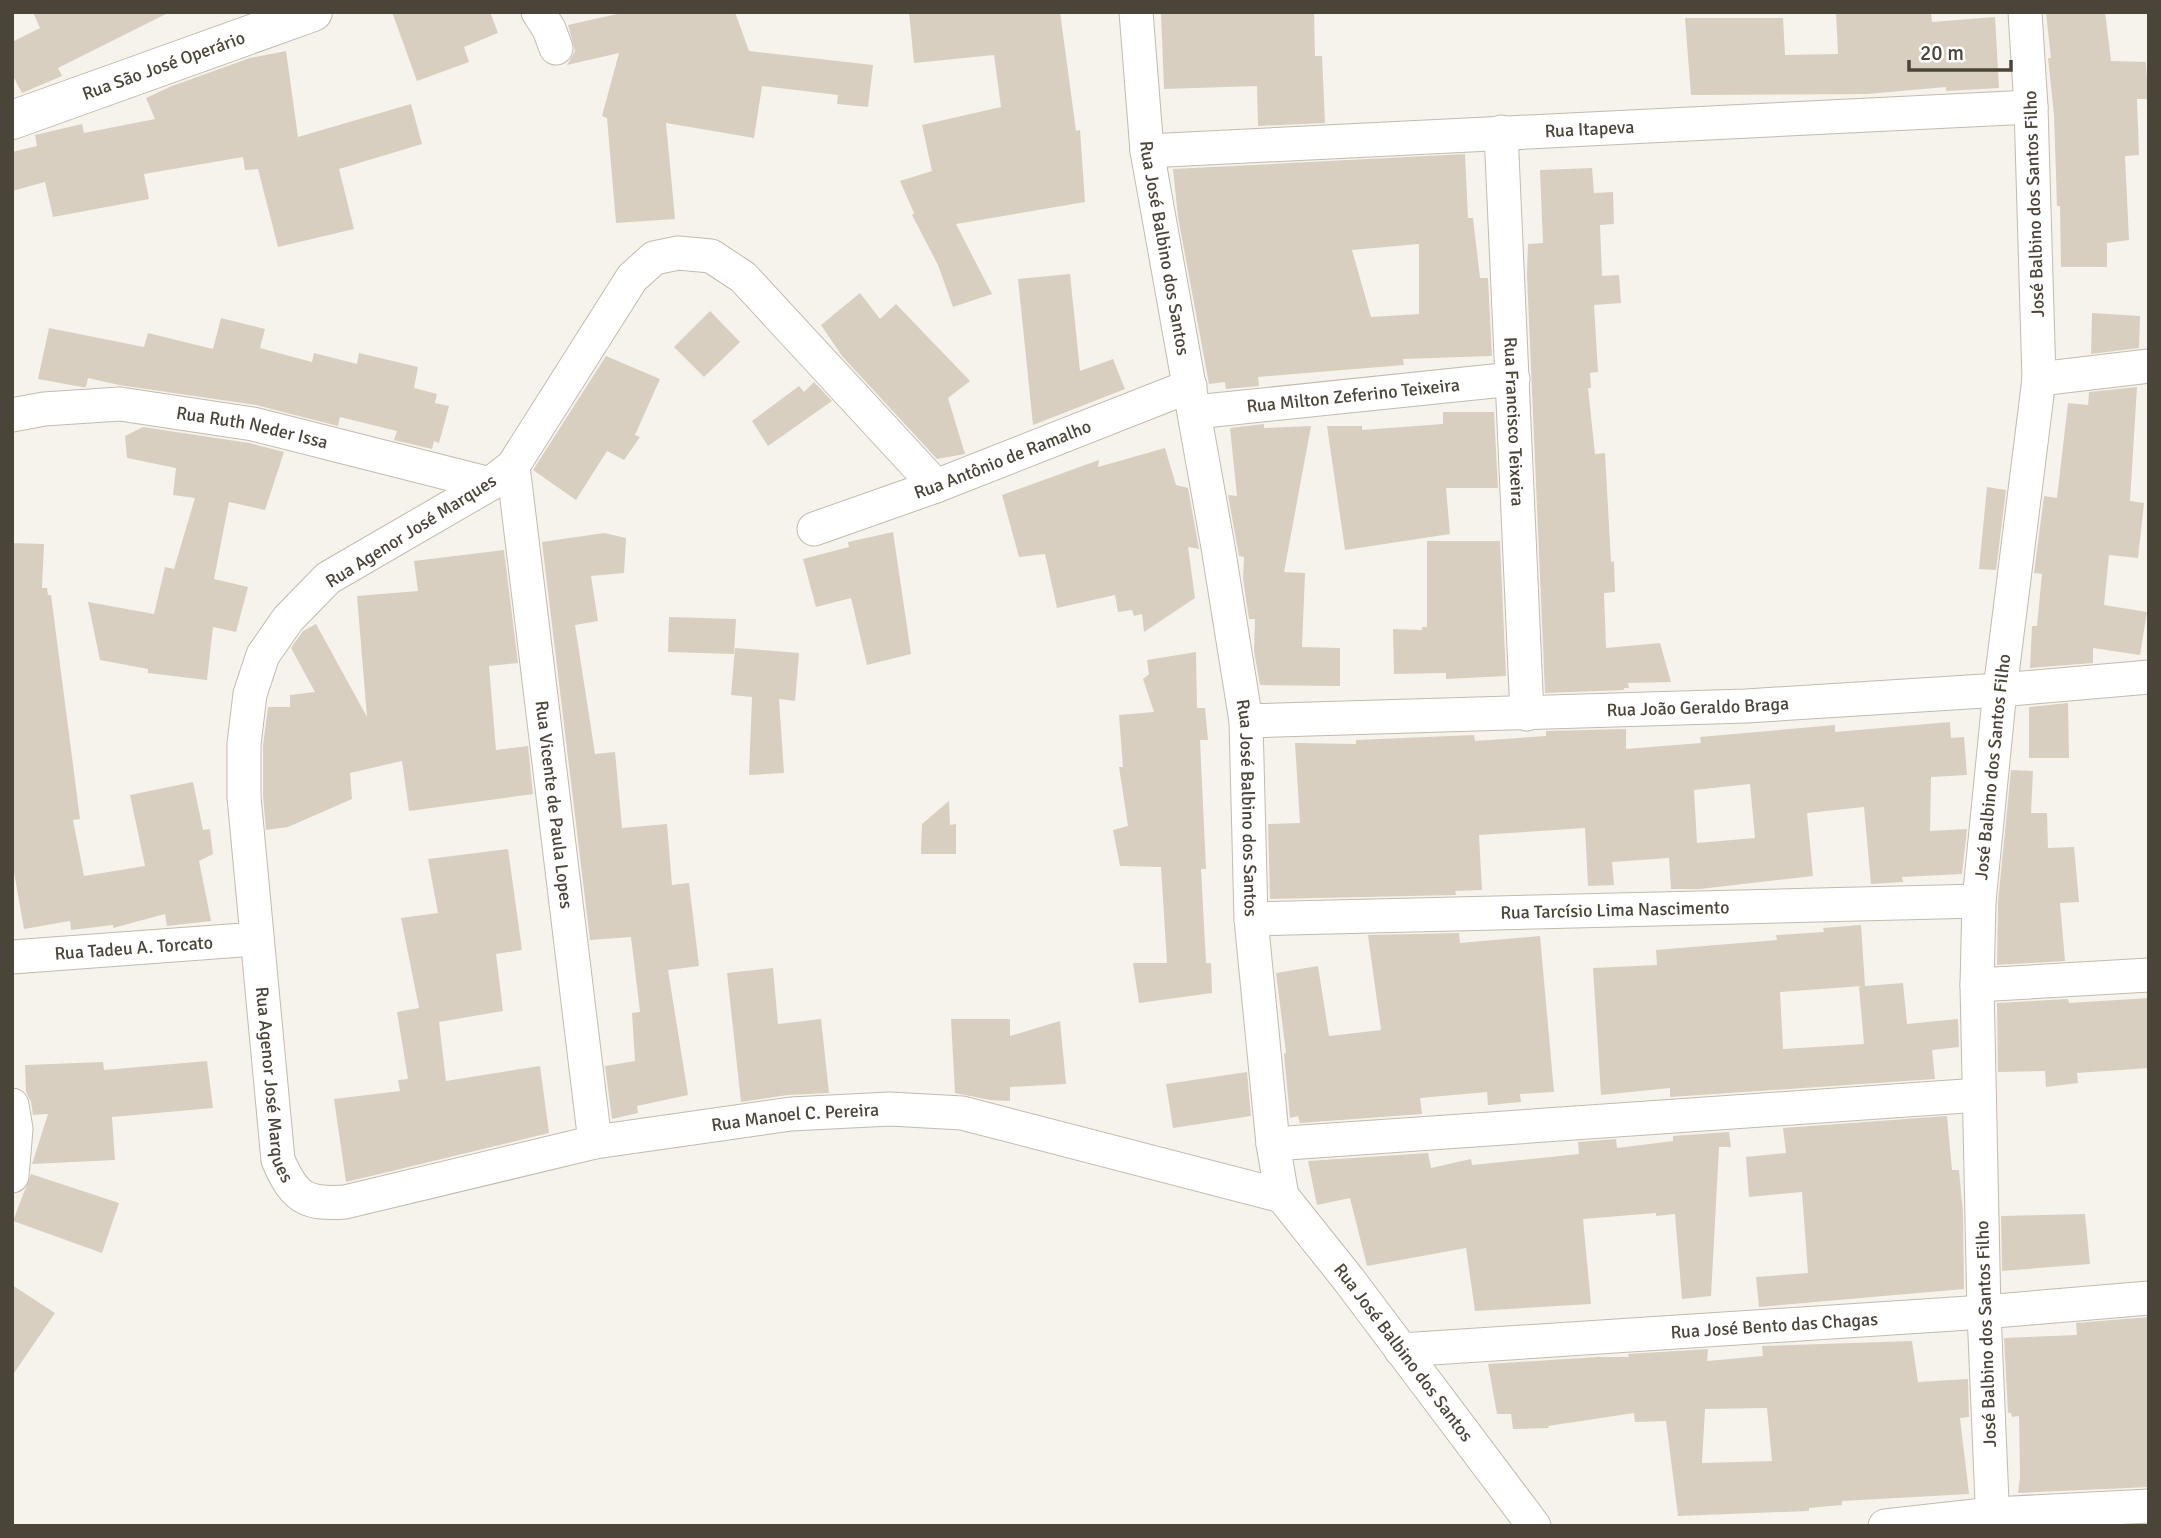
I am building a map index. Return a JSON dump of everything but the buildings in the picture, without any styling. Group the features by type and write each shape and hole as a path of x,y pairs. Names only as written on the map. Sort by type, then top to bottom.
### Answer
{"street":[{"name":"Rua São José Operário","path":"12,120 313,12"},
{"path":"538,12 549,29 556,48"},
{"name":"Rua José Balbino dos Santos","path":"1136,12 1147,151 1246,721 1251,919 1273,1144 1282,1196 1534,1526"},
{"name":"José Balbino dos Santos Filho","path":"1993,1520 1984,1312 1977,985 1979,901 2000,690 2039,379 2031,107 2025,12"},
{"name":"Rua Itapeva","path":"1147,151 2031,107"},
{"name":"Rua Francisco Teixeira","path":"1502,132 1527,714"},
{"name":"Rua Agenor José Marques","path":"305,1199 287,1181 278,1160 244,797 244,744 250,694 263,655 288,619 328,578 501,475 632,278 654,258 678,253 711,256 743,277 936,486"},
{"path":"2039,379 2149,366"},
{"name":"Rua Milton Zeferino Teixeira","path":"1192,399 1513,379"},
{"name":"Rua Antônio de Ramalho","path":"814,529 1192,399"},
{"name":"Rua Ruth Neder Issa","path":"12,415 44,409 120,404 253,424 501,475"},
{"name":"Rua Vicente de Paula Lopes","path":"501,475 596,1142"},
{"name":"Rua João Geraldo Braga","path":"1246,721 1746,706 2000,690 2149,677"},
{"name":"Rua Tarcísio Lima Nascimento","path":"1251,919 1979,901"},
{"name":"Rua Tadeu A. Torcato","path":"12,957 257,939"},
{"path":"1977,985 2149,975"},
{"path":"1273,1144 1979,1095"},
{"path":"12,1105 16,1129 12,1176"},
{"name":"Rua Manoel C. Pereira","path":"305,1199 327,1203 345,1202 596,1142 791,1114 890,1109 951,1112 1011,1124 1282,1196"},
{"name":"Rua José Bento das Chagas","path":"1401,1350 1984,1312 2149,1298"},
{"path":"1885,1526 1993,1520 2149,1506"}]}
